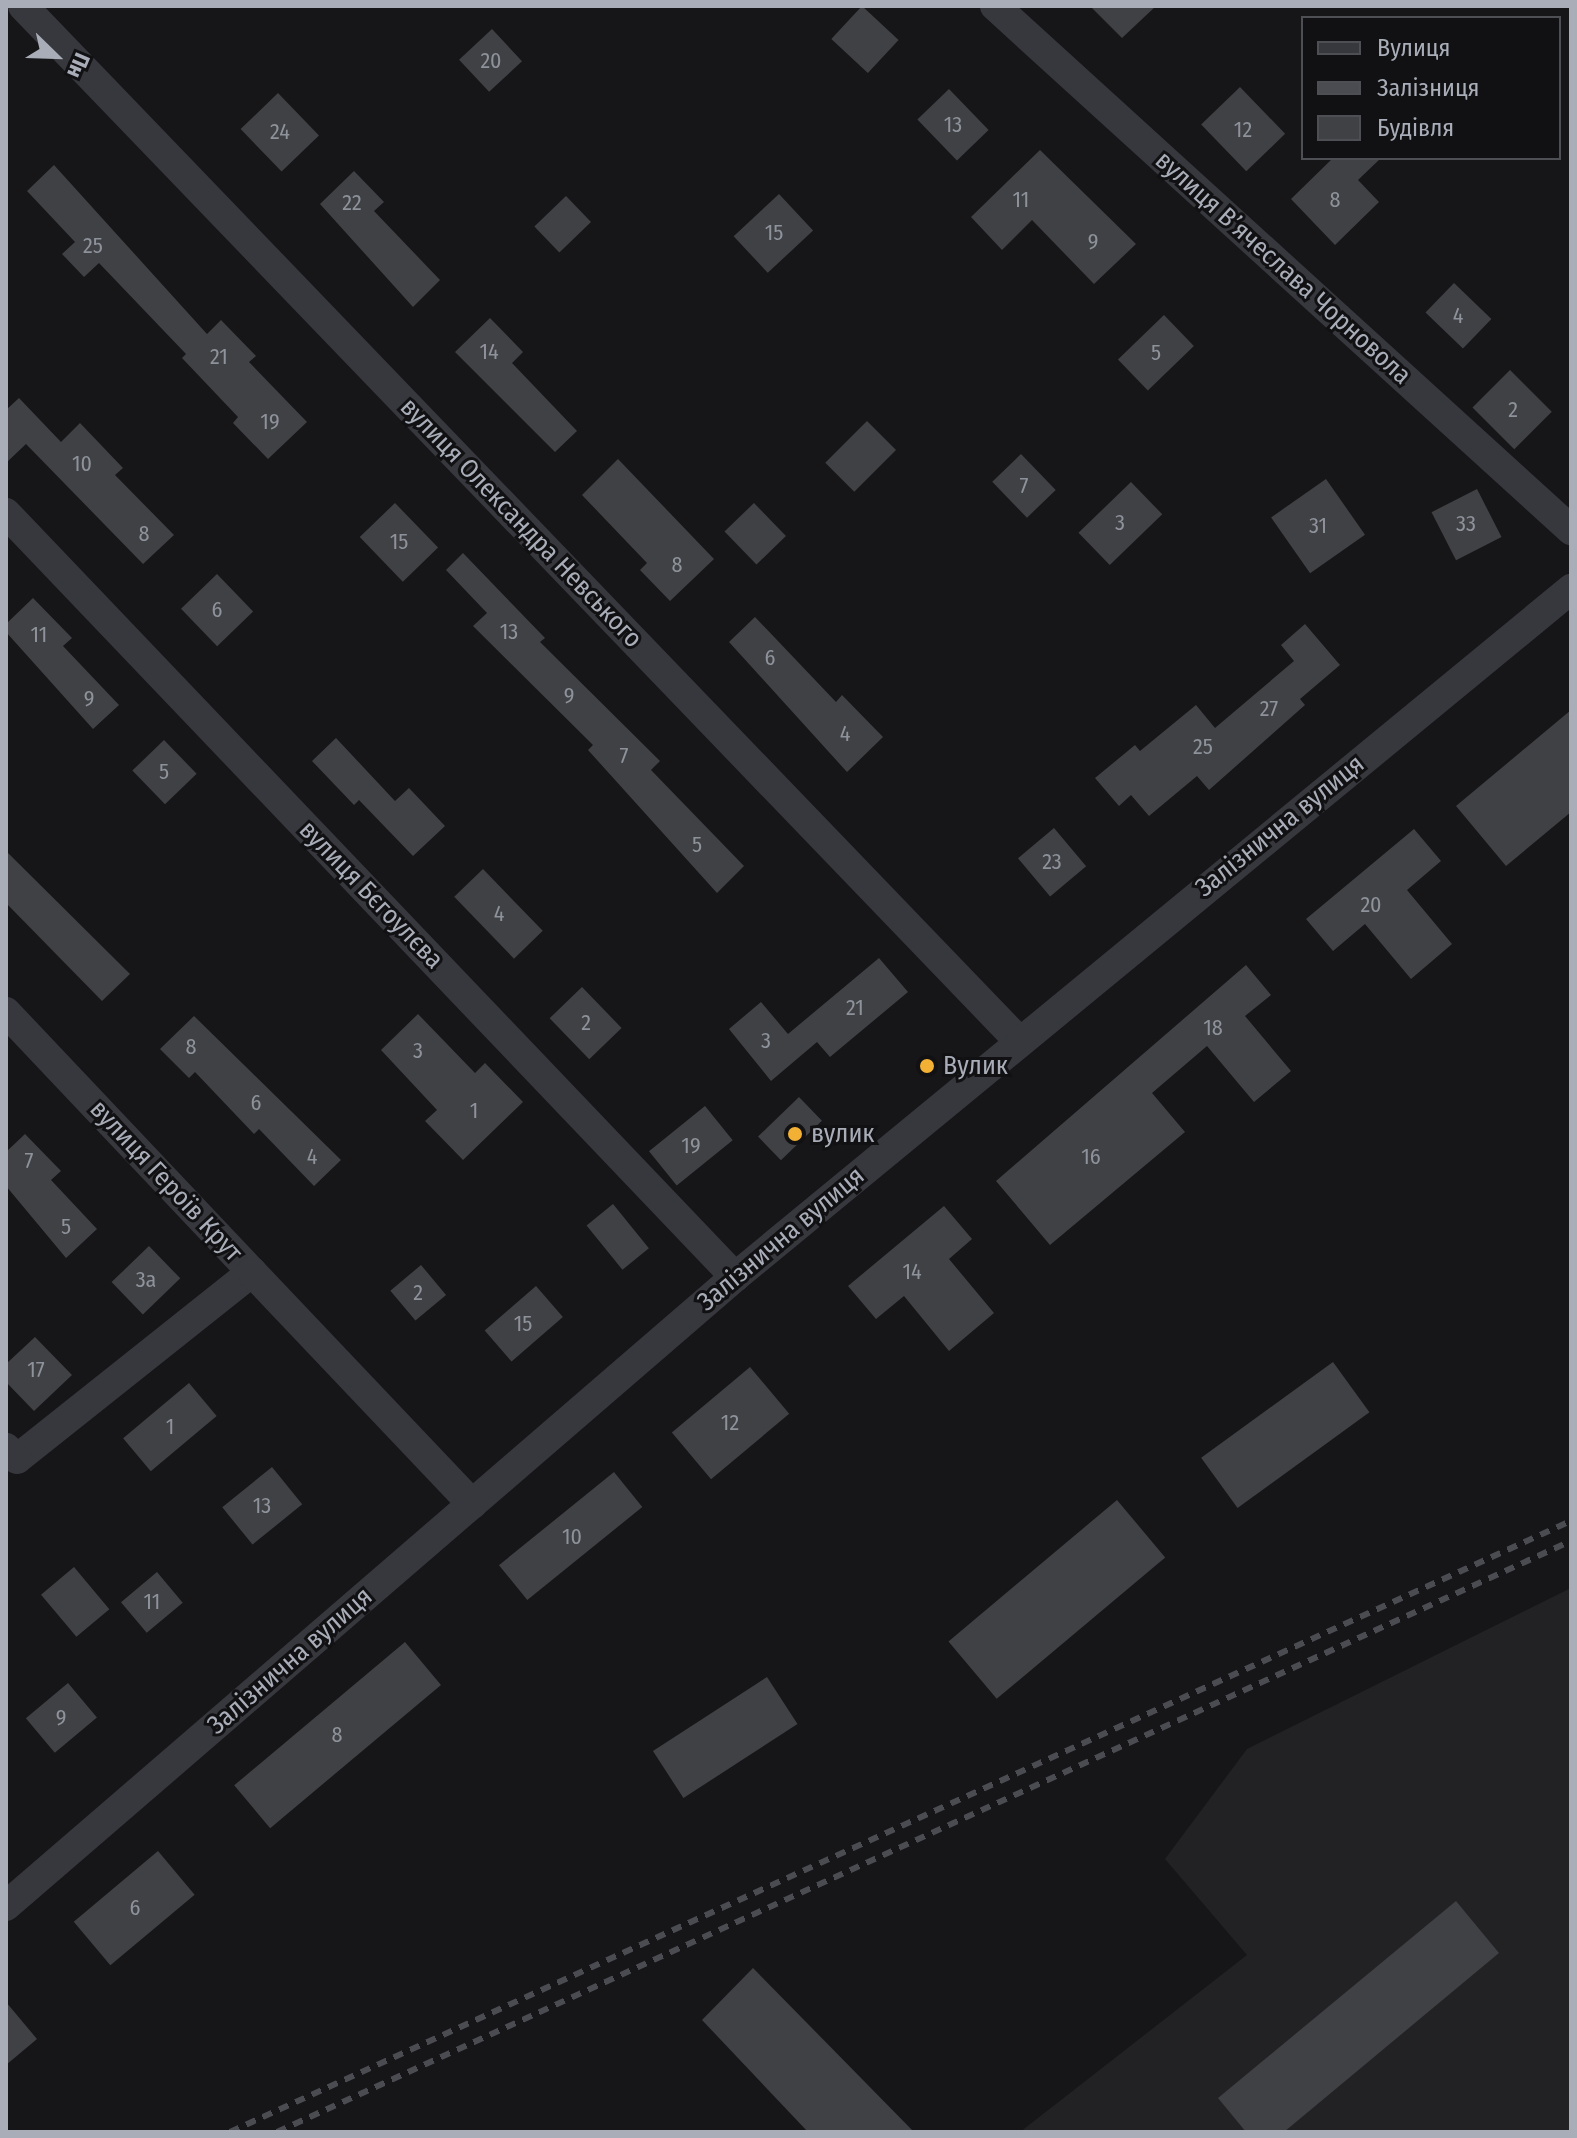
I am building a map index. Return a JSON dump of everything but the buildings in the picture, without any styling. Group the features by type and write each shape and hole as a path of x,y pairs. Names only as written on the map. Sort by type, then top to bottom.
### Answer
{"street":[{"name":"вулиця Олександра Невського","path":"23,6 1018,1040"},
{"name":"вулиця Вʼячеслава Чорновола","path":"995,6 1571,530"},
{"name":"вулиця Бєгоулєва","path":"6,513 735,1277"},
{"name":"Залізнична вулиця","path":"6,1906 735,1277 1018,1040 1571,589"},
{"name":"вулиця Героїв Крут","path":"6,1012 252,1272 11,1453"},
{"path":"252,1272 472,1504"}],"shaded area":[{"path":"1571,1588 1571,2132 1020,2132 1247,1955 1165,1859 1247,1749"}],"railway":[{"path":"230,2132 1571,1521"},
{"path":"277,2132 1571,1541"}],"place":[{"name":"Вулик","path":"927,1066"},
{"name":"вулик","path":"795,1134"}]}
